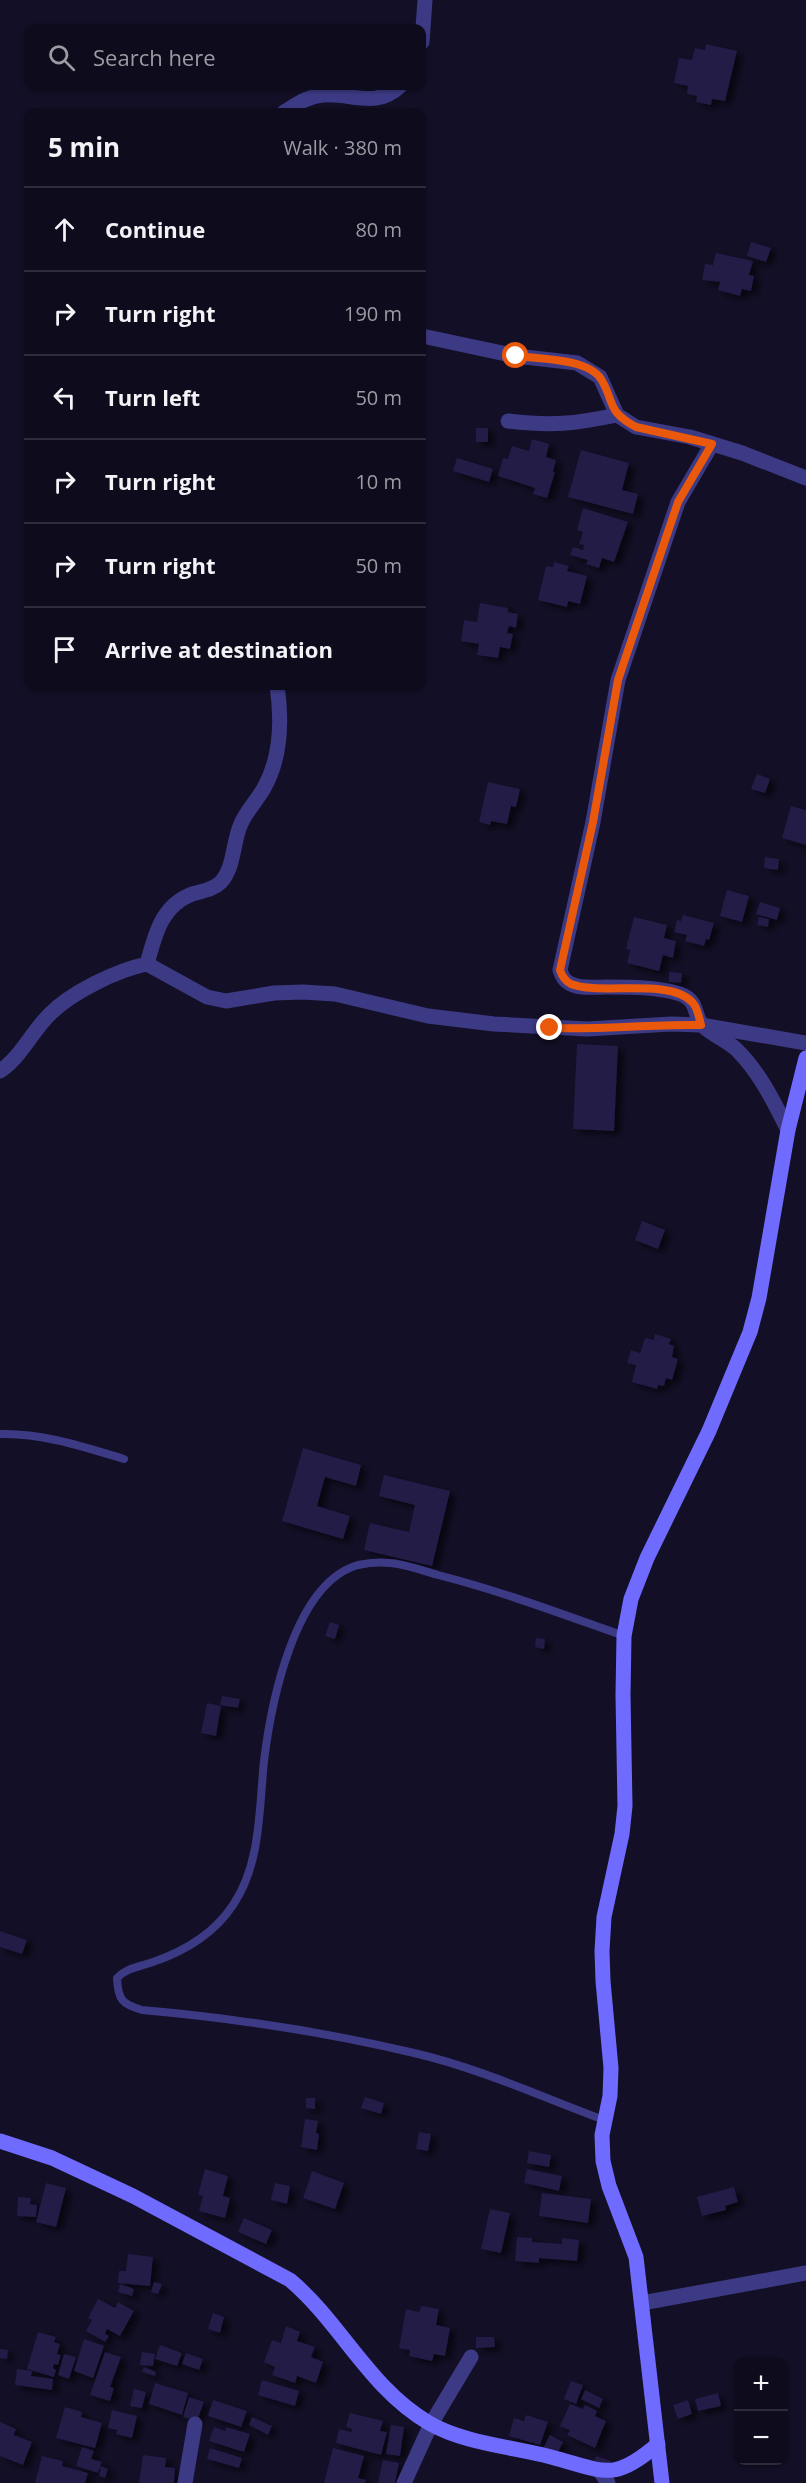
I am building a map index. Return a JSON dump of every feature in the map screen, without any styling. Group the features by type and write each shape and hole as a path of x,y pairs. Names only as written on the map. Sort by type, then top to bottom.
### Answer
{"street":[{"path":"423,24 425,0"},
{"path":"290,108 320,95 344,95 369,100 382,98 394,90"},
{"path":"426,337 516,356 577,363 600,378 617,415 636,427 712,444 806,477"},
{"path":"508,421 570,425 617,415"},
{"path":"712,444 678,502 618,680 593,822 560,970 562,978 569,984 623,987 682,995 694,1004 701,1025 735,1048 751,1066 766,1088 788,1131"},
{"path":"147,964 156,932 166,912 178,902 220,883 227,873 240,826 272,772 279,747 281,711 278,690"},
{"path":"0,1071 27,1044 48,1016 63,1003 118,974 147,964 207,997 225,1001 274,993 335,994 428,1016 494,1024 587,1029 671,1024 701,1025 806,1043"},
{"path":"662,2483 636,2257 609,2186 603,2161 604,2121 610,2096 611,2068 602,1951 604,1917 622,1834 625,1806 624,1636 631,1599 647,1558 709,1431 750,1332 759,1299 788,1131 806,1058"},
{"path":"0,2141 52,2158 133,2196 281,2275 304,2292 361,2363 382,2385 408,2409 431,2424 464,2436 604,2477 634,2466 658,2444"},
{"path":"642,2303 806,2273"},
{"path":"404,2483 431,2424 471,2357"},
{"path":"185,2483 195,2424"}],"lane":[{"path":"0,1434 31,1435 77,1445 124,1459"},
{"path":"604,2121 461,2067 414,2053 262,2024 142,2010 126,2005 118,1994 117,1978 126,1969 179,1951 212,1932 233,1905 250,1872 259,1818 271,1713 286,1659 299,1625 318,1596 340,1573 359,1565 390,1562 549,1608 624,1636"}],"building":[{"path":"706,44 737,51 725,101 712,99 711,105 696,102 697,96 687,94 688,86 674,83 679,58 692,60 695,48 705,50"},
{"path":"751,242 771,248 766,262 747,256"},
{"path":"716,253 753,261 749,275 754,276 751,291 742,289 740,296 718,290 720,282 702,280 705,264 713,265"},
{"path":"476,428 488,428 488,442 476,442"},
{"path":"532,439 549,444 546,457 556,460 547,498 533,494 535,488 498,476 503,458 508,459 512,446 529,451"},
{"path":"581,450 629,463 622,490 638,494 633,514 568,497"},
{"path":"457,458 493,469 489,482 453,471"},
{"path":"583,508 628,522 614,562 602,558 599,568 586,564 588,560 570,555 573,547 583,550 584,545 579,544 583,532 577,530"},
{"path":"554,562 569,566 567,571 587,576 580,604 568,601 567,607 538,600 546,566 553,567"},
{"path":"480,603 508,608 508,612 518,614 516,628 509,626 507,633 513,634 510,649 500,647 498,658 477,655 479,644 461,641 464,620 477,622"},
{"path":"757,774 770,779 765,793 751,789"},
{"path":"488,782 520,789 516,807 511,806 507,824 491,821 490,825 479,822"},
{"path":"791,806 806,810 806,845 782,838"},
{"path":"765,857 779,859 778,870 764,868"},
{"path":"727,890 749,896 742,922 720,916"},
{"path":"760,902 780,908 777,920 756,914"},
{"path":"683,915 714,923 709,940 706,939 704,946 685,941 687,935 674,932 677,920 681,921"},
{"path":"634,917 667,925 664,938 676,941 673,958 663,955 659,971 627,963 630,950 626,949"},
{"path":"759,917 769,919 768,927 757,925"},
{"path":"669,972 682,973 681,983 669,982"},
{"path":"577,1044 618,1046 614,1131 573,1129"},
{"path":"642,1221 665,1230 658,1249 635,1240"},
{"path":"655,1334 671,1339 669,1344 674,1346 672,1357 678,1359 672,1380 666,1378 664,1386 658,1385 657,1389 632,1382 636,1365 627,1363 631,1350 640,1353 645,1338 654,1340"},
{"path":"303,1448 361,1465 356,1486 325,1477 317,1506 350,1516 343,1539 282,1521"},
{"path":"384,1475 450,1491 432,1566 364,1550 370,1523 409,1532 415,1505 379,1496"},
{"path":"330,1622 339,1625 335,1639 325,1636"},
{"path":"536,1638 545,1639 544,1649 535,1647"},
{"path":"222,1696 240,1699 238,1708 220,1705"},
{"path":"207,1703 221,1706 216,1736 201,1733"},
{"path":"0,1931 27,1940 22,1954 0,1947"},
{"path":"365,2097 384,2103 381,2114 361,2108"},
{"path":"306,2098 315,2098 315,2109 306,2108"},
{"path":"305,2119 318,2121 317,2150 301,2147"},
{"path":"419,2132 431,2134 428,2151 416,2149"},
{"path":"529,2151 551,2155 549,2167 527,2163"},
{"path":"205,2169 228,2176 223,2196 230,2198 225,2218 199,2211 203,2196 198,2195"},
{"path":"527,2169 562,2176 559,2191 524,2183"},
{"path":"312,2171 344,2183 335,2209 303,2198"},
{"path":"46,2183 66,2188 56,2227 36,2222"},
{"path":"275,2183 290,2186 287,2204 271,2200"},
{"path":"734,2187 738,2202 725,2206 726,2210 702,2216 697,2197"},
{"path":"542,2193 591,2199 588,2223 539,2216"},
{"path":"18,2197 31,2198 30,2204 37,2205 36,2217 17,2216"},
{"path":"490,2209 510,2213 501,2253 481,2249"},
{"path":"244,2218 272,2230 266,2244 238,2232"},
{"path":"517,2237 532,2238 532,2242 562,2244 562,2238 579,2240 577,2261 539,2258 539,2263 515,2261"},
{"path":"128,2254 153,2257 150,2286 118,2283 119,2271 126,2271"},
{"path":"154,2282 162,2284 158,2294 151,2292"},
{"path":"120,2284 134,2289 132,2296 118,2292"},
{"path":"98,2299 115,2308 118,2302 134,2311 120,2336 107,2329 105,2334 109,2336 105,2342 86,2331 92,2320 88,2318"},
{"path":"421,2306 439,2309 436,2325 450,2328 445,2356 434,2354 432,2361 409,2356 410,2350 399,2348 406,2309 419,2312"},
{"path":"213,2313 224,2317 220,2333 208,2329"},
{"path":"286,2326 300,2332 297,2341 315,2347 311,2357 323,2362 316,2383 297,2376 295,2383 272,2375 275,2367 264,2362 272,2340 281,2343"},
{"path":"38,2332 56,2337 54,2342 60,2344 57,2354 61,2355 58,2365 54,2364 53,2368 56,2370 54,2377 27,2369"},
{"path":"476,2337 494,2337 495,2347 476,2348"},
{"path":"84,2339 104,2346 93,2378 74,2371"},
{"path":"160,2345 182,2353 177,2366 155,2359"},
{"path":"0,2349 8,2350 7,2359 0,2358"},
{"path":"105,2352 121,2357 110,2387 114,2388 110,2401 90,2395"},
{"path":"142,2352 155,2354 153,2366 140,2365"},
{"path":"186,2353 203,2359 199,2370 182,2364"},
{"path":"64,2354 76,2357 69,2379 58,2375"},
{"path":"144,2367 156,2372 155,2376 142,2372"},
{"path":"17,2369 32,2371 31,2376 53,2379 52,2390 15,2385"},
{"path":"262,2380 299,2391 295,2406 258,2395"},
{"path":"571,2381 583,2385 576,2404 564,2399"},
{"path":"155,2383 188,2393 182,2415 149,2404"},
{"path":"134,2389 146,2392 142,2408 130,2406"},
{"path":"585,2390 603,2399 599,2408 581,2399"},
{"path":"718,2393 721,2406 698,2411 695,2399"},
{"path":"189,2397 204,2402 197,2421 183,2417"},
{"path":"213,2400 247,2411 241,2427 208,2416"},
{"path":"688,2400 692,2414 678,2419 673,2405"},
{"path":"570,2404 583,2409 585,2405 597,2411 595,2416 606,2421 595,2448 567,2435 570,2430 560,2426"},
{"path":"65,2407 82,2412 81,2417 102,2423 95,2448 56,2438"},
{"path":"112,2410 137,2416 132,2438 116,2434 117,2430 108,2428"},
{"path":"350,2413 383,2421 380,2431 387,2432 381,2455 336,2443 339,2429 351,2432 352,2429 346,2427"},
{"path":"526,2415 548,2422 540,2445 509,2436 514,2418 524,2421"},
{"path":"252,2417 272,2426 268,2435 249,2425"},
{"path":"0,2422 16,2429 14,2435 32,2442 23,2465 0,2456"},
{"path":"391,2425 404,2427 400,2456 386,2454"},
{"path":"214,2427 225,2431 226,2427 250,2434 244,2452 209,2441"},
{"path":"550,2435 563,2442 556,2456 543,2449"},
{"path":"82,2447 94,2451 91,2459 102,2462 98,2473 76,2466"},
{"path":"210,2448 242,2458 239,2468 207,2459"},
{"path":"333,2448 364,2456 358,2478 366,2480 365,2483 324,2483"},
{"path":"143,2455 166,2458 165,2467 175,2468 174,2483 139,2483"},
{"path":"42,2456 63,2461 62,2466 88,2473 85,2483 35,2483"},
{"path":"596,2456 611,2461 608,2471 593,2467"},
{"path":"383,2460 399,2463 395,2483 378,2483"},
{"path":"101,2466 108,2469 105,2478 99,2476"}],"route":[{"path":"516,356 577,363 600,378 612,407 617,415 627,422 636,427 690,437 712,444 678,502 666,532 618,680 593,822 560,970 562,978 569,984 623,987 682,995 694,1004 701,1025 550,1028"}]}
